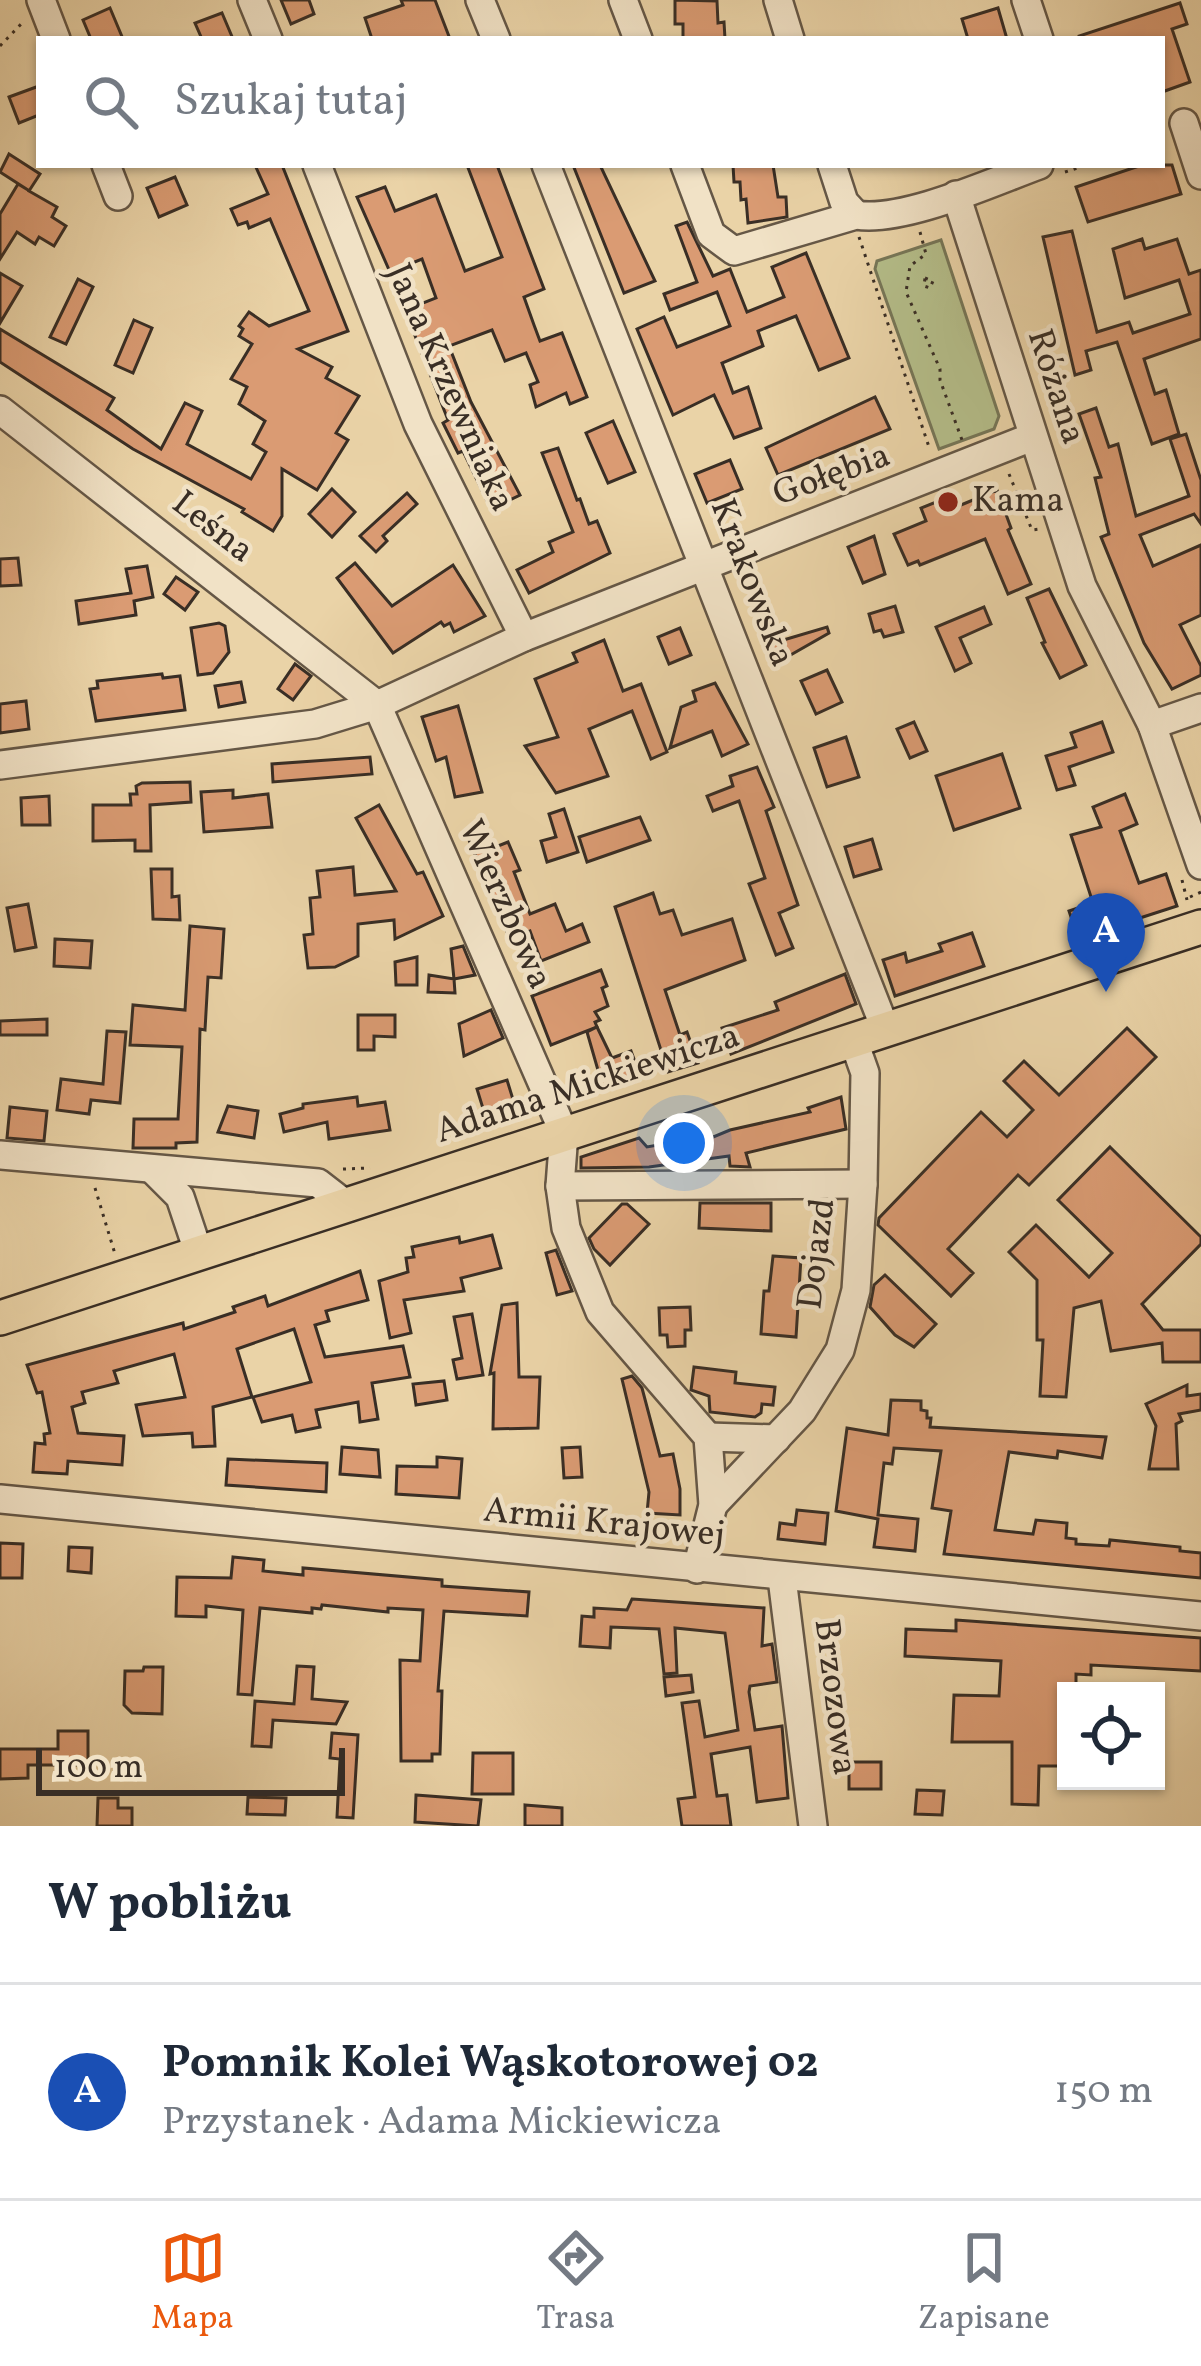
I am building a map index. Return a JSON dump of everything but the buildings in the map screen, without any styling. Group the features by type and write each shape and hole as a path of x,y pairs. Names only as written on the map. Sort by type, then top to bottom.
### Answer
{"main road":[{"name":"Adama Mickiewicza","path":"0,1318 869,1033 1194,912"}],"street":[{"path":"253,0 267,36"},
{"path":"480,0 495,36"},
{"path":"623,0 637,36"},
{"path":"778,0 789,36"},
{"path":"1026,0 1038,36"},
{"path":"41,1 55,36"},
{"path":"1182,122 1201,175"},
{"path":"107,168 118,196"},
{"name":"Jana Krzewniaka","path":"318,168 418,424 524,637"},
{"name":"Krakowska","path":"547,168 705,563 869,1033"},
{"path":"686,168 711,234 734,251 857,225 1031,168"},
{"path":"833,168 857,225"},
{"name":"Różana","path":"956,195 1082,586 1152,724 1201,865"},
{"name":"Leśna","path":"0,410 377,706"},
{"name":"Gołębia","path":"377,706 524,637 1032,437"},
{"path":"0,764 315,724 377,706"},
{"name":"Wierzbowa","path":"377,706 564,1133"},
{"path":"1152,724 1201,708"},
{"name":"Dojazd","path":"713,1504 802,1411 840,1350 856,1290 869,1033"},
{"path":"564,1133 560,1186 566,1228 600,1312 708,1437 713,1504 698,1569"},
{"path":"0,1155 318,1183 349,1207"},
{"path":"152,1168 180,1197 199,1254"},
{"path":"560,1186 863,1184"},
{"path":"708,1437 776,1439"},
{"name":"Armii Krajowej","path":"0,1499 1201,1616"},
{"name":"Brzozowa","path":"782,1578 813,1826"}],"path":[{"path":"0,46 41,1"},
{"path":"905,210 918,227 926,254 910,266 906,292 940,369 965,448"},
{"path":"857,225 933,459"},
{"path":"905,277 924,280"},
{"path":"1194,912 1201,892"},
{"path":"93,1180 117,1262"}],"green space":[{"path":"941,240 999,416 994,429 939,449 875,269 877,261"}],"place":[{"name":"Kama","path":"948,502"},
{"name":"Pomnik Kolei Wąskotorowej 02","path":"1106,992"}]}
